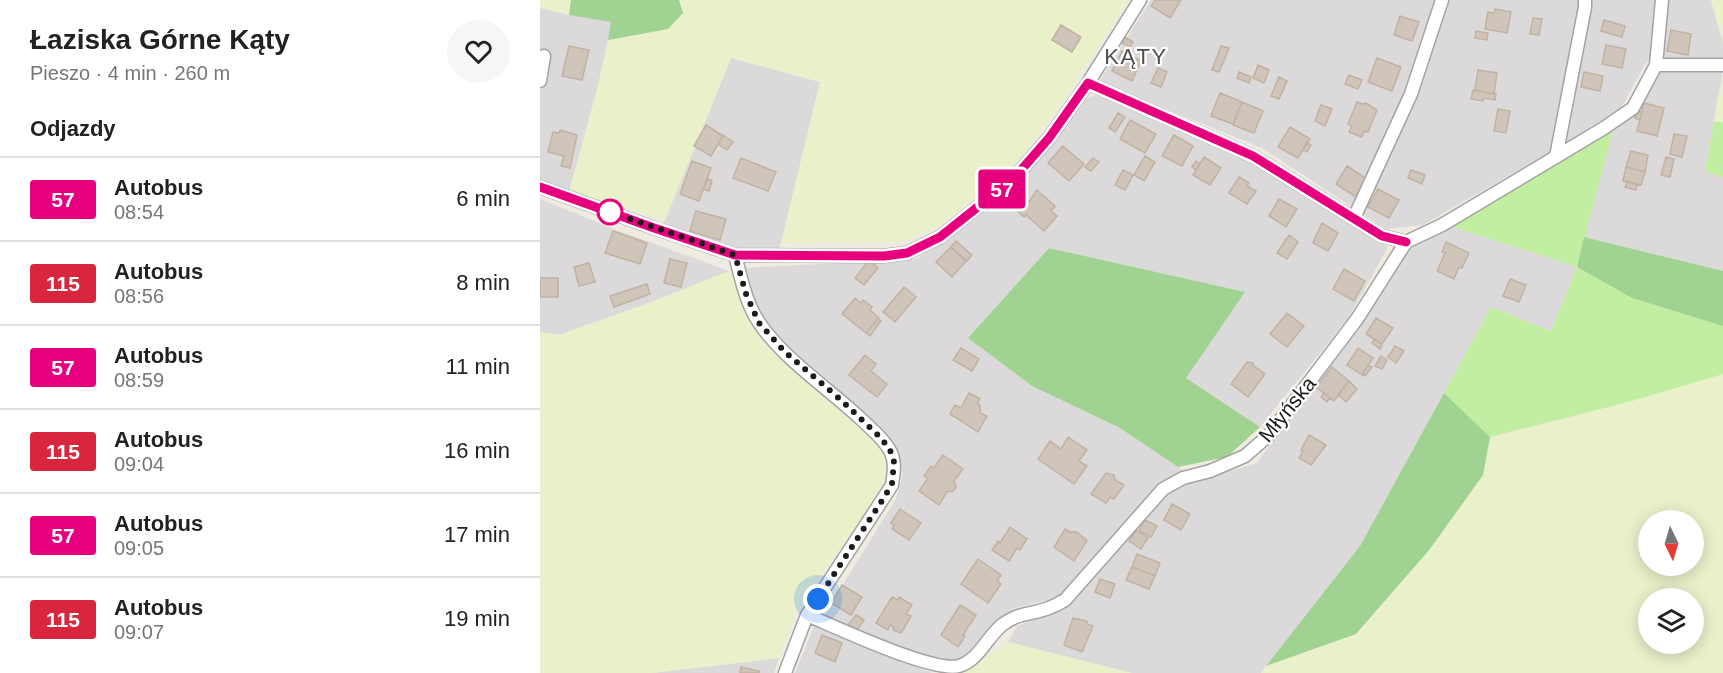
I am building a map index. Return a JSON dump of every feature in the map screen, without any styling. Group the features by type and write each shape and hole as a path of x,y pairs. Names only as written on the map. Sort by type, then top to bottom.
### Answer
{"street":[{"path":"540,187 735,255 884,256 907,253 940,237 1014,178 1049,138 1088,83 1140,0"},
{"path":"1353,218 1411,94 1442,0"},
{"path":"1556,157 1585,0"},
{"path":"1088,83 1253,156 1382,236 1406,242 1442,225 1633,108 1656,65 1662,0"},
{"path":"540,81 544,56"},
{"path":"1656,65 1723,64"},
{"name":"Młyńska","path":"807,615 919,661 940,666 958,666 974,657 1000,627 1017,615 1048,609 1065,600 1163,489 1183,478 1210,471 1245,456 1269,435 1357,319 1406,242"},
{"path":"735,255 746,294 759,323 785,352 881,438 890,450 894,462 892,484 807,615 785,673"}],"shaded area":[{"path":"1151,0 1711,0 1723,43 1723,59 1647,61 1621,108 1423,225 1386,229 1262,148 1099,82"},
{"path":"540,8 612,22 597,90 569,192 540,181"},
{"path":"731,58 820,82 777,260 742,261 660,233"},
{"path":"1723,70 1705,171 1723,178 1723,271 1584,237 1613,130 1643,101 1660,71"},
{"path":"1098,95 1238,156 1285,182 1388,247 1349,317 1260,427 1186,378 1244,292 1049,248 968,338 1032,386 1120,428 1187,473 1161,485 1065,596 1014,608 968,662 917,660 821,620 896,499 903,475 896,450 874,424 774,334 753,298 745,268 917,259 1031,169 1084,99"},
{"path":"540,199 729,271 559,335 540,332"},
{"path":"1450,226 1577,267 1551,331 1491,307 1360,546 1261,673 1132,673 1008,642 1017,626 1071,603 1166,493 1190,483 1257,463 1413,244"},
{"path":"815,624 932,673 795,673"},
{"path":"779,658 774,673 652,673"}],"green space":[{"path":"540,0 571,0 569,15 540,8"},
{"path":"571,0 679,0 683,13 668,29 608,40 611,22 569,15"},
{"path":"679,0 1128,0 1057,109 1013,167 940,225 901,242 781,243 820,82 731,58 665,219 569,192 608,40 668,29 683,13"},
{"path":"1711,0 1723,0 1723,43"},
{"path":"1723,71 1723,122 1714,122"},
{"path":"1714,122 1723,122 1723,178 1705,171"},
{"path":"1613,130 1577,267 1450,226"},
{"path":"1584,237 1723,271 1723,326 1632,298 1577,267"},
{"path":"1049,248 1245,292 1186,378 1260,427 1227,457 1178,467 1120,428 1032,386 968,338"},
{"path":"1577,267 1632,298 1723,326 1723,374 1632,401 1490,437 1444,393 1491,307 1551,331"},
{"path":"729,271 764,345 870,438 885,454 886,475 879,496 798,606 779,658 652,673 540,673 540,332 559,335"},
{"path":"1723,374 1723,673 1261,673 1266,666 1356,634 1430,549 1483,475 1490,437 1632,401"},
{"path":"1444,393 1490,437 1483,475 1430,549 1356,634 1266,666 1360,546"},
{"path":"1008,642 1132,673 964,673"}],"building":[{"path":"1155,0 1181,0 1170,18 1151,6"},
{"path":"1495,9 1511,12 1507,33 1485,29 1488,12 1494,13"},
{"path":"1400,16 1419,22 1412,41 1394,35"},
{"path":"1533,18 1542,19 1539,35 1530,34"},
{"path":"1604,20 1625,26 1622,37 1601,31"},
{"path":"1061,25 1081,37 1072,52 1052,40"},
{"path":"1671,30 1691,34 1688,55 1667,51"},
{"path":"1476,31 1488,33 1487,40 1475,38"},
{"path":"1125,37 1133,42 1130,47 1122,43"},
{"path":"1606,45 1626,49 1622,68 1602,64"},
{"path":"569,46 589,50 582,80 562,76"},
{"path":"1221,46 1229,48 1219,72 1212,70"},
{"path":"1122,51 1141,61 1132,81 1112,71"},
{"path":"1377,58 1401,67 1392,91 1368,82"},
{"path":"1258,65 1269,70 1264,83 1253,78"},
{"path":"1158,68 1167,72 1161,87 1151,83"},
{"path":"1478,70 1497,73 1494,94 1475,90"},
{"path":"1239,72 1251,77 1249,83 1237,78"},
{"path":"1584,72 1603,76 1600,91 1581,87"},
{"path":"1349,75 1362,80 1358,89 1345,84"},
{"path":"1279,77 1287,81 1279,99 1271,96"},
{"path":"1473,90 1496,94 1495,100 1471,99"},
{"path":"1220,93 1242,102 1233,124 1211,116"},
{"path":"1242,102 1263,111 1254,133 1233,125"},
{"path":"1357,102 1366,103 1377,110 1368,132 1364,131 1362,137 1349,132 1352,126 1348,124"},
{"path":"1644,103 1664,108 1657,136 1637,131"},
{"path":"1321,105 1332,109 1325,126 1315,121"},
{"path":"1498,109 1510,111 1506,133 1494,131"},
{"path":"1637,111 1642,112 1640,120 1635,118"},
{"path":"1118,113 1125,117 1115,132 1109,128"},
{"path":"1130,120 1156,134 1145,153 1120,139"},
{"path":"706,125 723,136 711,156 694,146"},
{"path":"1290,127 1310,139 1298,158 1278,147"},
{"path":"560,130 577,135 570,168 561,166 564,156 548,152 553,132 559,133"},
{"path":"1674,134 1687,136 1682,157 1670,154"},
{"path":"723,135 733,142 727,150 718,144"},
{"path":"1174,135 1193,146 1182,166 1162,156"},
{"path":"1307,142 1311,145 1307,152 1303,150"},
{"path":"1063,146 1084,164 1069,181 1048,163"},
{"path":"1631,151 1648,155 1645,172 1626,167"},
{"path":"1145,156 1155,162 1144,181 1134,175"},
{"path":"1204,157 1221,168 1210,185 1193,175"},
{"path":"1666,157 1674,159 1670,177 1661,175"},
{"path":"741,158 776,172 768,191 733,178"},
{"path":"1093,158 1099,162 1091,171 1085,167"},
{"path":"692,161 711,168 699,201 680,194"},
{"path":"1196,161 1200,164 1196,170 1192,167"},
{"path":"1347,166 1367,179 1356,197 1336,184"},
{"path":"1626,167 1645,172 1641,185 1623,181"},
{"path":"1123,170 1133,175 1125,190 1115,185"},
{"path":"1411,170 1425,175 1422,184 1408,178"},
{"path":"1239,177 1249,183 1247,186 1256,191 1247,204 1229,193"},
{"path":"708,179 712,181 709,191 703,189"},
{"path":"1627,181 1637,184 1636,190 1625,187"},
{"path":"1378,189 1399,200 1389,218 1368,207"},
{"path":"1037,190 1055,206 1051,211 1057,216 1044,231 1013,207 1023,196 1029,202"},
{"path":"1279,199 1297,209 1286,227 1269,216"},
{"path":"696,211 726,219 720,240 690,231"},
{"path":"1322,223 1338,233 1328,251 1313,243"},
{"path":"613,231 647,243 640,264 605,253"},
{"path":"1289,235 1298,242 1287,259 1277,253"},
{"path":"956,241 972,255 967,261 951,247"},
{"path":"1446,242 1469,253 1454,279 1437,271 1445,253 1442,252"},
{"path":"951,247 966,261 952,277 936,262"},
{"path":"670,259 687,263 681,287 664,283"},
{"path":"869,260 878,268 864,285 855,278"},
{"path":"589,263 595,282 579,286 574,267"},
{"path":"1344,269 1365,281 1354,301 1333,289"},
{"path":"540,278 558,278 558,297 540,297"},
{"path":"1510,279 1526,285 1519,302 1503,296"},
{"path":"647,284 650,294 614,307 610,296"},
{"path":"904,287 916,297 895,322 883,312"},
{"path":"855,298 861,303 863,300 872,307 870,310 879,318 866,333 842,314"},
{"path":"1287,313 1304,326 1287,347 1270,334"},
{"path":"1376,318 1393,328 1382,344 1366,334"},
{"path":"878,319 881,321 870,336 866,333"},
{"path":"1374,339 1382,344 1380,349 1372,343"},
{"path":"1395,346 1404,351 1396,363 1388,357"},
{"path":"961,348 979,359 972,371 953,360"},
{"path":"1358,348 1373,358 1362,375 1347,365"},
{"path":"865,355 876,364 871,371 887,384 877,397 849,375"},
{"path":"1381,356 1387,360 1382,369 1375,366"},
{"path":"1247,362 1253,363 1265,374 1248,397 1231,384"},
{"path":"1368,365 1372,367 1365,376 1362,374"},
{"path":"1332,367 1349,381 1334,401 1316,387"},
{"path":"1349,381 1357,389 1346,402 1338,395"},
{"path":"969,393 980,399 977,403 980,405 980,413 987,416 978,432 950,414 955,405 961,408"},
{"path":"1324,393 1330,398 1327,402 1321,397"},
{"path":"1309,435 1326,445 1311,465 1299,458"},
{"path":"1068,437 1087,450 1079,461 1087,466 1074,484 1038,459 1050,441 1061,449"},
{"path":"943,455 963,469 954,481 956,487 953,491 947,492 939,505 919,491 928,478 924,476 931,466 934,468"},
{"path":"1106,473 1114,475 1115,480 1124,485 1114,499 1110,497 1106,503 1091,494"},
{"path":"1172,504 1190,514 1181,530 1164,520"},
{"path":"900,509 921,523 909,540 892,529 894,525 891,523"},
{"path":"1145,520 1157,526 1151,537 1139,531"},
{"path":"1010,527 1027,539 1020,550 1017,548 1009,561 992,550 998,541 1000,543"},
{"path":"1065,529 1077,532 1087,541 1074,561 1054,547"},
{"path":"1136,530 1148,538 1141,549 1129,541"},
{"path":"1137,554 1160,563 1155,576 1132,567"},
{"path":"978,559 1001,575 997,581 1001,584 988,603 961,584"},
{"path":"1132,567 1155,576 1149,589 1126,580"},
{"path":"1100,579 1115,584 1110,598 1095,592"},
{"path":"842,585 862,597 851,615 831,603"},
{"path":"892,597 898,600 899,597 912,605 906,614 911,616 901,633 893,630 894,627 890,625 888,630 876,623"},
{"path":"960,605 976,615 958,647 941,635"},
{"path":"856,615 864,620 856,631 848,625"},
{"path":"1073,618 1087,621 1087,624 1093,626 1082,652 1064,645"},
{"path":"822,635 842,643 835,662 815,653"},
{"path":"741,667 759,671 759,673 740,673"}],"bus line":[{"name":"57","path":"540,187 735,255 884,256 907,253 940,237 1014,178 1049,138 1088,83 1253,156 1382,236 1406,242"}],"district":[{"name":"KĄTY","path":"1136,56"}],"route":[{"path":"610,212 735,255 752,310 770,337 841,400 881,438 890,450 894,462 892,484 818,599"}]}
